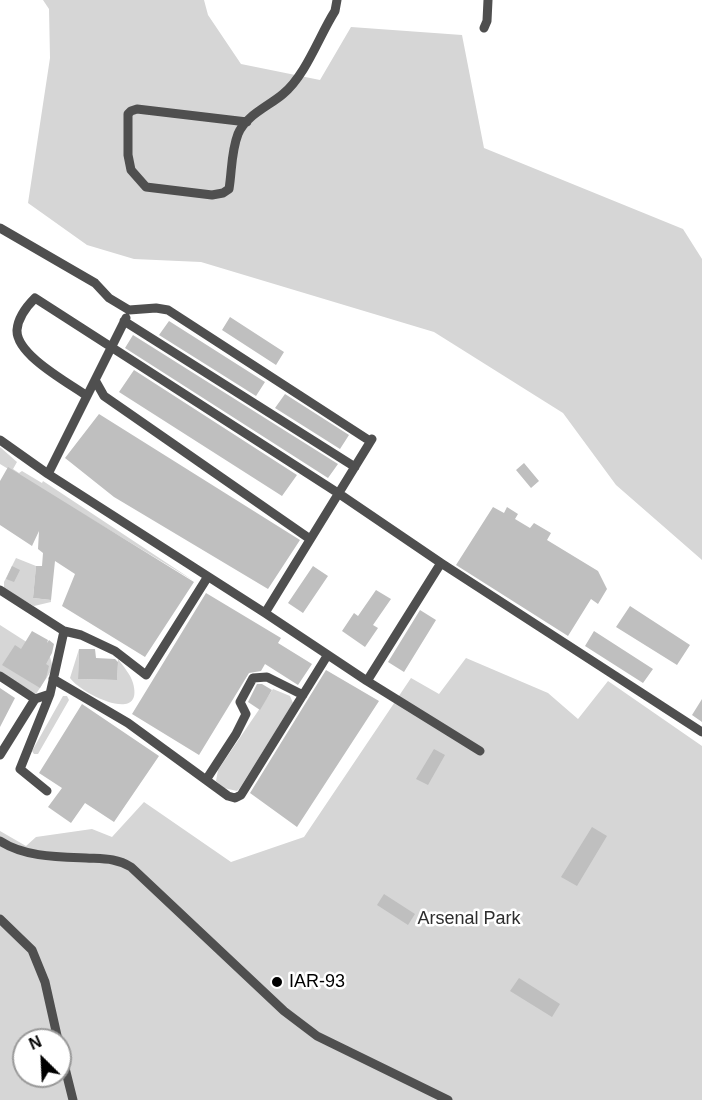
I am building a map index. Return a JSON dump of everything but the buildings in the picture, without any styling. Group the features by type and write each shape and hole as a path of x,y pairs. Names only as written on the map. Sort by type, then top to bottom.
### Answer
{"street":[{"path":"247,122 131,111 128,114 127,127 130,170 146,187 212,195 223,194 229,189 232,159 239,132 247,122 285,93 296,79 335,11 337,0"},
{"path":"484,28 487,21 488,0"},
{"path":"0,228 95,283 109,298 129,310 156,308 168,310 371,440 264,613"},
{"path":"87,396 46,368 24,349 17,332 23,311 35,298 339,493 441,563 702,732"},
{"path":"48,474 129,310"},
{"path":"124,321 355,467"},
{"path":"95,380 104,396 310,539"},
{"path":"0,440 48,474 327,656 480,751"},
{"path":"366,681 441,563"},
{"path":"0,591 64,631 81,635 115,651 146,675 207,578"},
{"path":"46,790 20,769 50,694 64,631"},
{"path":"53,680 128,723 228,796 235,798 241,795 327,656"},
{"path":"0,676 35,699"},
{"path":"206,780 236,734 246,714 240,702 253,678 267,677 303,695"},
{"path":"0,755 35,699 50,694"},
{"path":"0,841 25,852 60,857 120,860 131,867 284,1011 317,1036 448,1100"},
{"path":"0,919 32,950 45,982 55,1028"}],"green space":[{"path":"43,0 204,0 208,15 241,64 320,80 351,27 462,35 484,148 683,229 702,259 702,560 616,485 563,413 434,332 201,262 134,259 87,245 28,203 50,58 49,9"},
{"path":"0,447 17,462 13,469 19,473 22,471 42,483 43,481 194,581 0,464"},
{"path":"16,558 36,566 33,598 51,600 51,602 34,606 4,589 4,582"},
{"path":"0,625 50,657 53,668 36,694 0,672"},
{"path":"79,649 78,679 117,680 118,659 133,683 134,696 130,702 121,704 97,698 70,678"},
{"name":"Arsenal Park","path":"466,658 548,693 578,719 608,681 702,746 702,1100 0,1100 0,831 26,846 36,837 92,829 112,837 144,802 231,862 304,837 411,678 439,694"},
{"path":"273,689 290,696 293,703 240,788 237,791 224,788 216,781 218,770"},
{"path":"63,696 67,696 69,700 38,754 34,754 32,751"}],"place":[{"name":"IAR-93","path":"277,982"}]}
